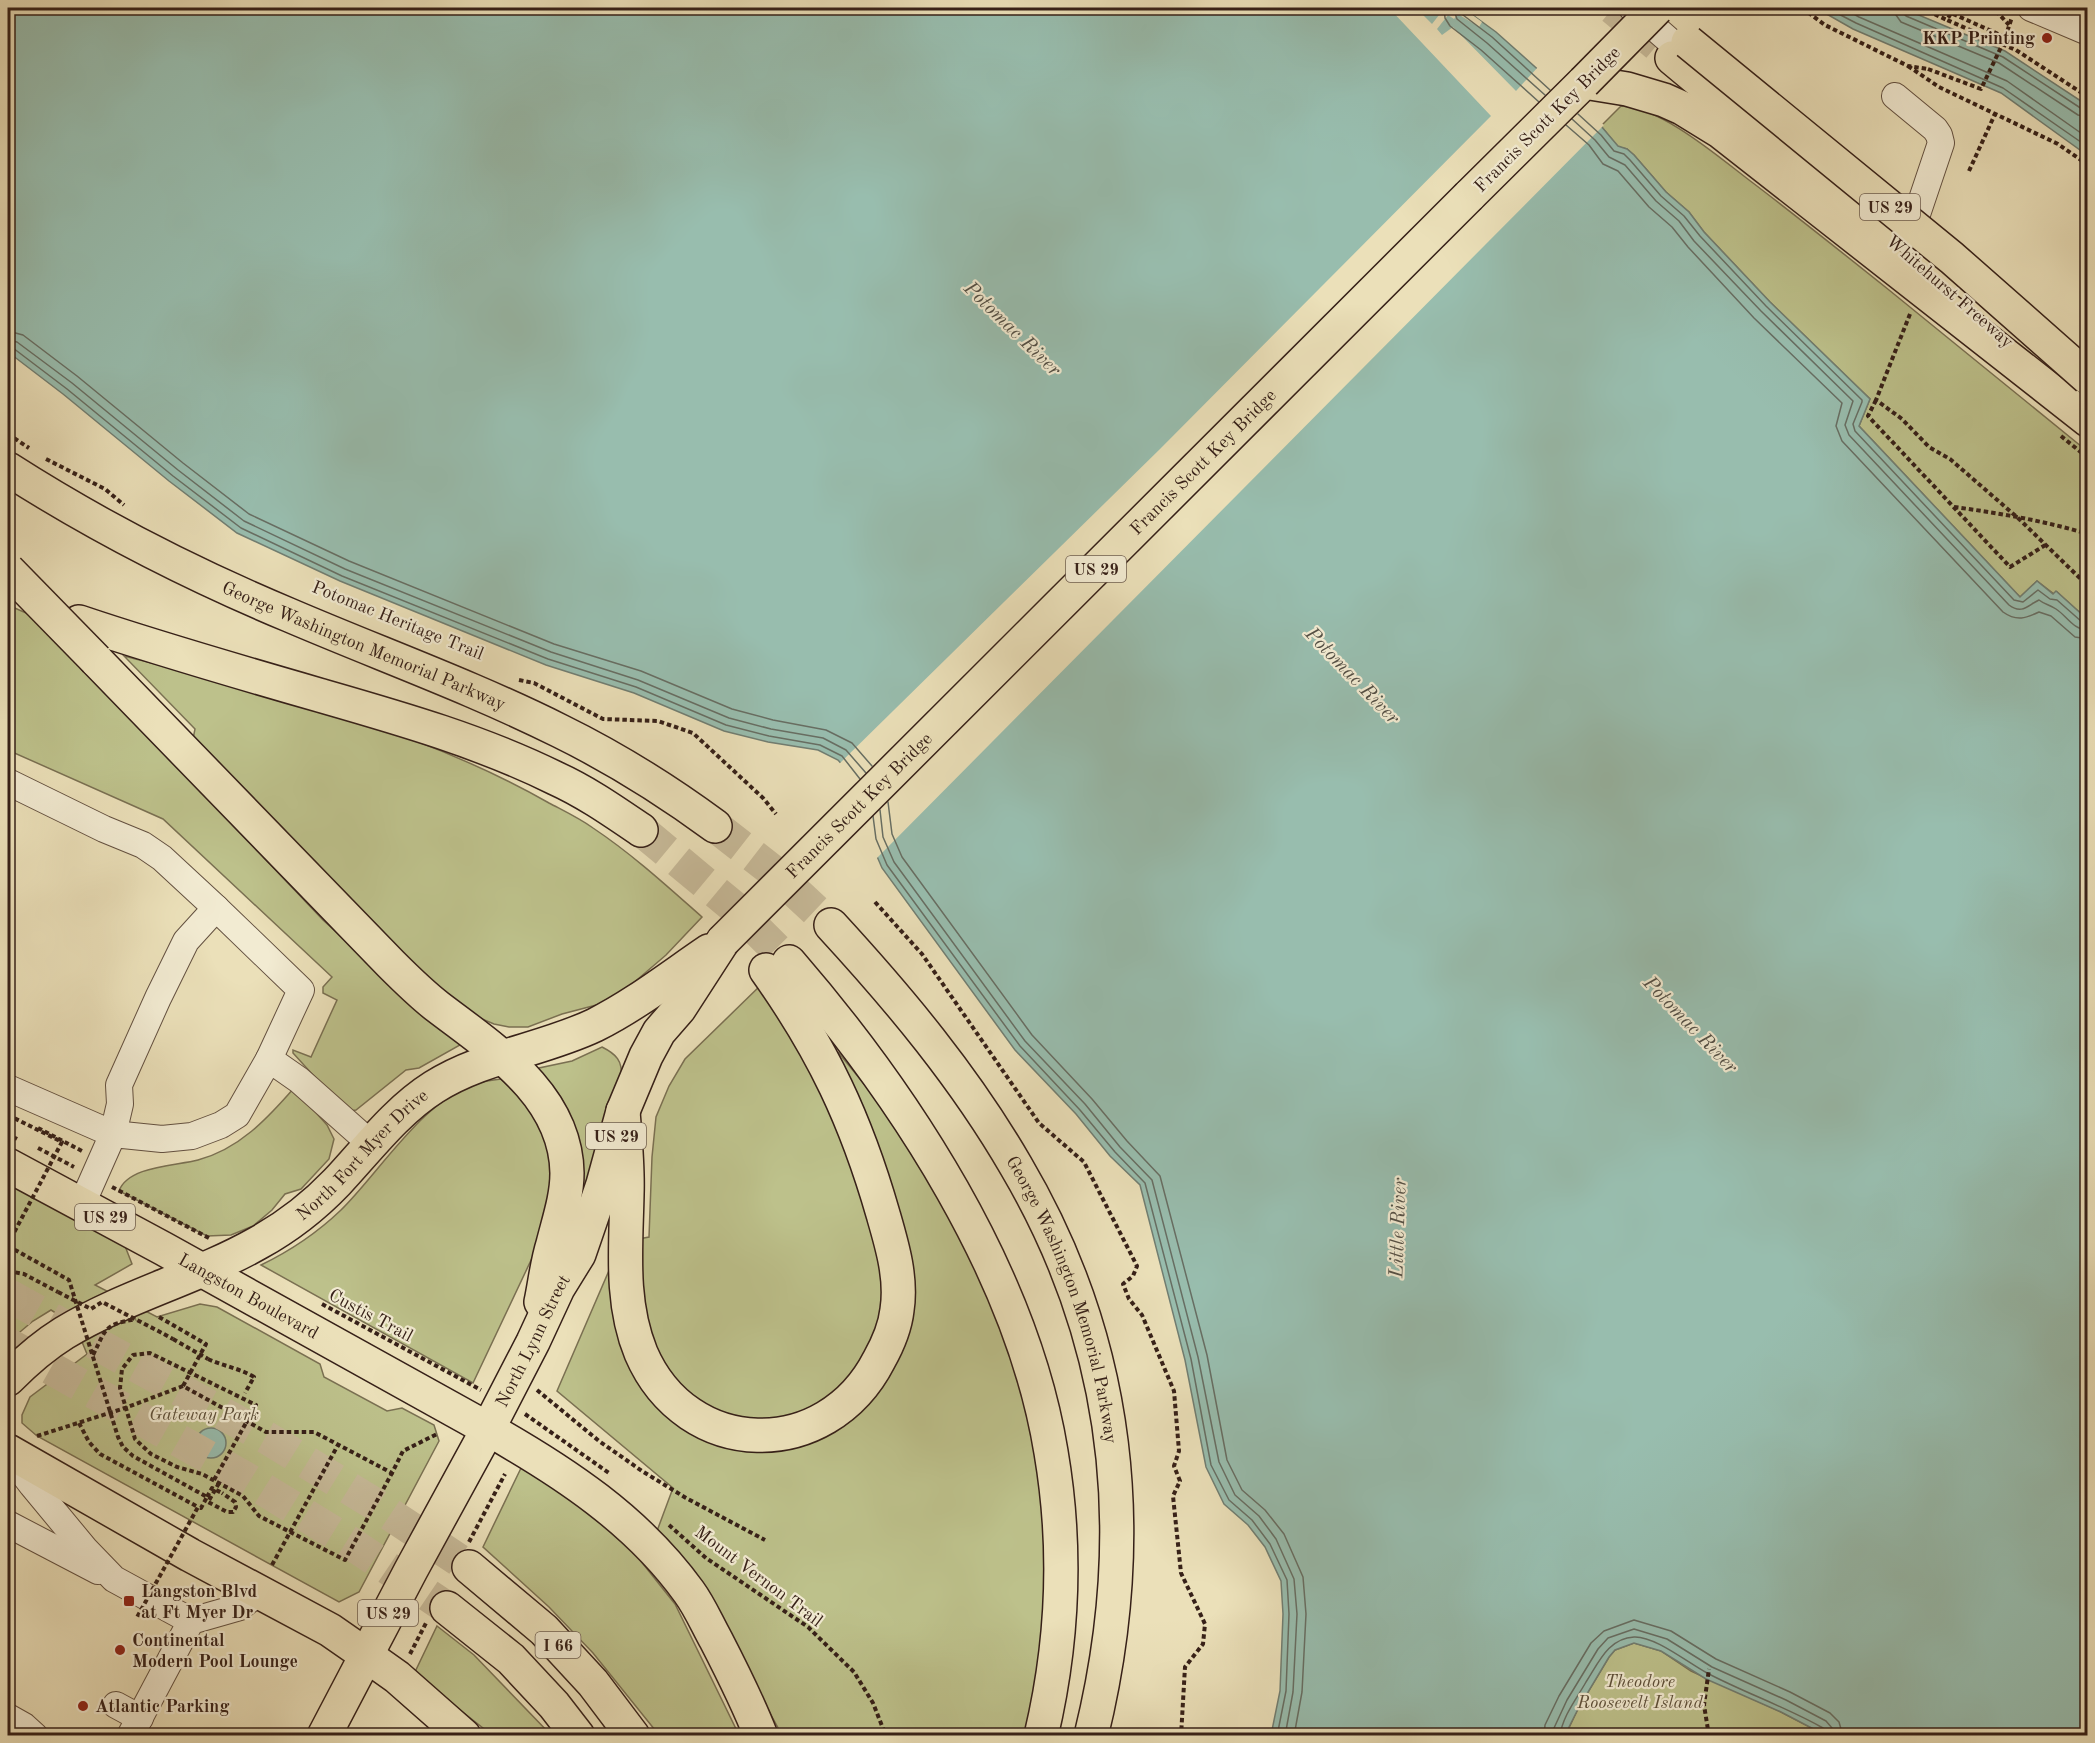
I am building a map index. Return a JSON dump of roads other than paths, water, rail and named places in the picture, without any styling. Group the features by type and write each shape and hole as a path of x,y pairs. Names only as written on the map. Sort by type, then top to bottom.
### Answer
{"main road":[{"name":"Francis Scott Key Bridge","path":"723,941 1657,8"},
{"name":"Whitehurst Freeway","path":"2088,378 1952,258 1680,50 1885,235 2088,413"},
{"name":"US 29","path":"1584,82 1627,88 1664,100 1682,108 1721,132 2088,420"},
{"name":"George Washington Memorial Parkway","path":"21,460 115,533 190,571 291,616 479,693 561,731 655,784 715,826"},
{"path":"8,581 96,660 391,964 436,1006 501,1057 541,1095 553,1115 566,1153 567,1173 565,1198 552,1244 533,1342"},
{"path":"80,622 147,645 427,727 498,752 585,793 641,830"},
{"name":"George Washington Memorial Parkway","path":"831,925 911,1014 998,1135 1036,1203 1079,1303 1108,1409 1118,1526 1109,1637 1091,1736"},
{"name":"North Fort Myer Drive","path":"8,1379 50,1342 65,1333 96,1316 257,1244 291,1222 335,1184 403,1112 431,1089 457,1073 594,1025 639,999 723,941"},
{"name":"North Lynn Street","path":"324,1736 488,1429 558,1288 579,1254 603,1184 623,1111 642,1064 659,1032 679,1009 723,941"},
{"path":"623,1111 627,1193 625,1229 627,1294 641,1352 656,1381 688,1413 716,1428 756,1435 782,1434 810,1426 847,1403 866,1381 891,1337 898,1308 896,1263 870,1168 849,1112 777,966 864,1056 903,1110 943,1175 995,1273 1031,1370 1051,1450 1057,1489 1061,1558 1060,1598 1054,1672 1041,1736"},
{"name":"Langston Boulevard","path":"8,1165 488,1429 564,1474 591,1493 628,1525 666,1563 690,1594 761,1736"},
{"name":"US 29","path":"8,1452 266,1579 330,1630 366,1655"},
{"name":"I 66","path":"469,1567 544,1630 592,1683 633,1736"},
{"name":"I 66","path":"447,1608 511,1659 554,1705 578,1736"},
{"path":"366,1655 397,1677 464,1736"}],"street":[{"path":"1632,8 1908,240 2088,396"},
{"path":"2031,8 2088,32"},
{"path":"1895,96 1935,129 1941,143 1908,240"},
{"path":"8,782 104,829 143,845 162,858 301,990 269,1059 237,1115 221,1125 192,1136 162,1139 113,1134 8,1088"},
{"path":"81,1204 113,1134 120,1104 119,1084 158,998 186,940 216,908"},
{"path":"269,1059 298,1080 371,1144"},
{"path":"8,1452 70,1531 114,1579"},
{"path":"8,1524 191,1621 240,1607 266,1579"},
{"path":"116,1705 135,1727 191,1621"},
{"path":"8,1718 24,1726 35,1736"},
{"path":"8,1732 15,1736"}],"water":[{"path":"8,8 1463,8 1496,32 1601,126 1618,146 1634,155 1770,302 1870,399 1859,426 2020,597 2037,581 2053,594 2056,591 2087,619 2087,1735 1825,1735 1781,1712 1706,1679 1661,1651 1634,1643 1615,1650 1609,1657 1565,1735 1271,1735 1280,1691 1283,1614 1281,1581 1265,1547 1248,1525 1224,1504 1206,1467 1185,1360 1140,1185 1110,1156 1076,1114 1015,1050 882,868 870,840 853,777 838,760 818,750 768,742 724,731 634,693 546,665 340,581 237,533 8,352"},
{"path":"1816,8 1902,8 2005,51 2087,105 2087,155 2001,93 1853,29"},
{"path":"211,1428 222,1432 226,1443 222,1454 211,1458 200,1454 196,1443 200,1432"}],"tunnel":[{"path":"1613,8 1657,45"},
{"path":"715,826 774,872 831,925"},
{"path":"641,830 735,908 789,962"},
{"path":"8,1295 267,1438 373,1503 469,1567"},
{"path":"8,1344 242,1476 349,1542 447,1608"}],"place":[{"name":"KKP Printing","path":"2047,38"},
{"name":"Langston Blvd at Ft Myer Dr","path":"129,1601"},
{"name":"Continental Modern Pool Lounge","path":"120,1650"},
{"name":"Atlantic Parking","path":"83,1706"}],"water label":[{"name":"Potomac River","path":"1013,328"},
{"name":"Potomac River","path":"1353,675"},
{"name":"Potomac River","path":"1691,1024"},
{"name":"Little River","path":"1397,1228"}],"park label":[{"name":"Gateway Park","path":"204,1414"},
{"name":"Theodore Roosevelt Island","path":"1640,1691"}]}
